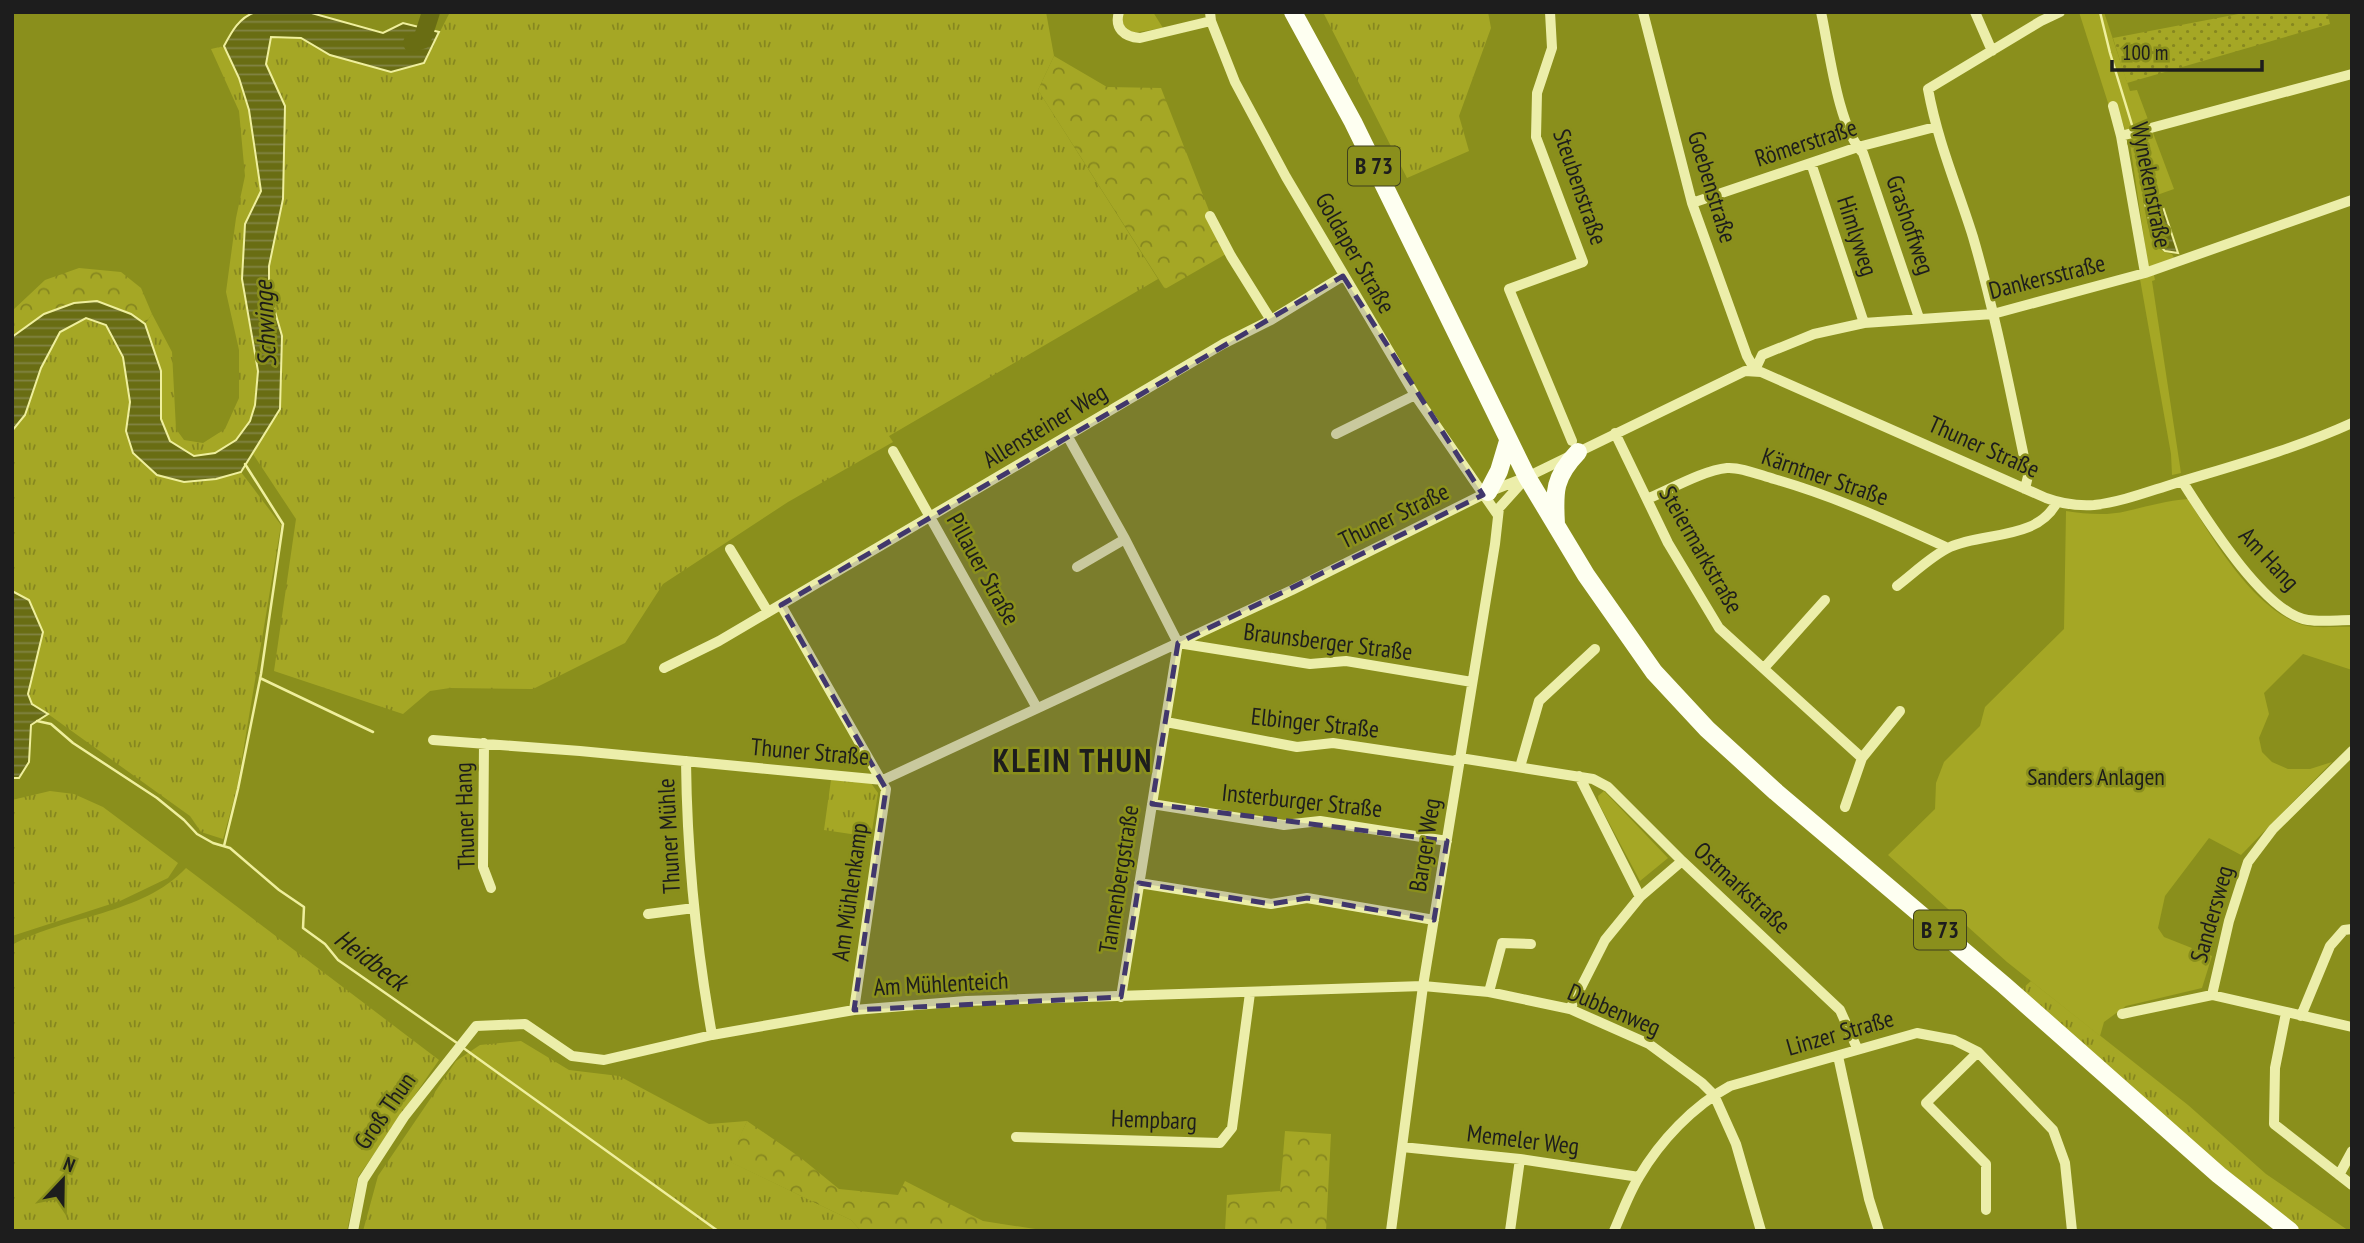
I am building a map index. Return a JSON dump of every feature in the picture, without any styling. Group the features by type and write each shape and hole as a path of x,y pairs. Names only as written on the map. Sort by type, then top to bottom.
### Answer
{"main road":[{"name":"B 73","path":"1293,12 1353,122 1527,477 1586,575 1654,672 1707,729 1776,792 2004,985 2219,1175 2290,1231"},
{"path":"1486,494 1499,471 1508,441"},
{"path":"1556,528 1556,486 1575,446"}],"street":[{"path":"1119,12 1118,27 1131,38 1139,38 1211,16"},
{"name":"Steubenstraße","path":"1550,12 1552,48 1537,93 1536,137 1583,262 1509,289 1575,446"},
{"name":"Goebenstraße","path":"1643,12 1692,203 1747,356 1755,370"},
{"name":"Grashoffweg","path":"1821,12 1840,100 1853,141 1863,153 1919,318"},
{"path":"1975,12 1992,51"},
{"path":"2025,489 2028,477 1993,314 1972,236 1935,127 1928,89 2060,12"},
{"name":"Goldaper Straße","path":"1211,16 1235,82 1286,177 1415,396 1486,494 1497,514"},
{"path":"2121,136 2352,74"},
{"name":"Wynekenstraße","path":"2113,106 2121,136 2145,273"},
{"name":"Römerstraße","path":"1692,203 1858,147 1935,127"},
{"name":"Himlyweg","path":"1811,163 1864,323"},
{"name":"Dankersstraße","path":"1755,370 1762,355 1814,334 1864,323 1993,314 2145,273 2352,200"},
{"path":"1210,216 1231,256 1271,320"},
{"name":"Allensteiner Weg","path":"664,668 719,641 1343,276"},
{"name":"Thuner Straße","path":"433,740 883,780 1527,477 1575,446 1615,433 1745,371 1755,370 2025,489 2057,502 2074,505 2112,502 2332,432 2352,423"},
{"path":"1336,434 1415,396"},
{"name":"Steiermarkstraße","path":"1615,433 1668,543 1719,628 1862,758"},
{"path":"1068,437 1125,539 1178,643"},
{"name":"Pillauer Straße","path":"893,450 1037,708"},
{"name":"Kärntner Straße","path":"1647,499 1728,468 1807,488 1948,548"},
{"path":"1497,514 1500,505 1527,477"},
{"name":"Am Hang","path":"2182,481 2233,558 2274,603 2306,620 2352,620"},
{"path":"1896,586 1948,548 2036,525 2052,513 2057,502"},
{"name":"Barger Weg","path":"1391,1231 1423,986 1495,544 1497,514"},
{"path":"1077,567 1125,539"},
{"path":"730,549 768,612"},
{"path":"1764,667 1825,600"},
{"path":"781,605 883,780"},
{"name":"Braunsberger Straße","path":"1178,643 1310,664 1346,661 1472,682"},
{"name":"Tannenbergstraße","path":"1121,997 1178,643"},
{"path":"1520,767 1539,701 1595,649"},
{"path":"1845,807 1862,758 1900,711"},
{"name":"Elbinger Straße","path":"1166,722 1297,747 1333,743 1454,761 1460,758"},
{"name":"Thuner Hang","path":"484,743 483,867 491,888"},
{"name":"Sandersweg","path":"2122,1014 2212,995 2229,921 2248,862 2273,829 2352,751"},
{"name":"Ostmarkstraße","path":"1460,758 1579,776 1593,779 1608,787 1840,1010 1857,1048"},
{"name":"Thuner Mühle","path":"686,761 694,908 700,968 712,1035"},
{"path":"1579,776 1640,897"},
{"name":"Am Mühlenkamp","path":"853,1010 886,789 883,780"},
{"name":"Insterburger Straße","path":"1152,804 1284,825 1320,821 1447,841"},
{"path":"1570,1009 1605,940 1640,897 1682,861"},
{"path":"1139,883 1271,904 1307,898 1434,920"},
{"name":"Thuner Mühle","path":"648,914 694,908"},
{"path":"2301,1016 2330,946 2344,930 2352,929"},
{"path":"1489,992 1502,943 1531,944"},
{"name":"Am Mühlenteich","path":"475,1026 526,1024 572,1056 604,1060 712,1035 853,1010 966,1001 1423,986"},
{"name":"Dubbenweg","path":"1423,986 1489,992 1570,1009 1649,1044 1714,1095 1736,1144 1761,1231"},
{"name":"Hempbarg","path":"1016,1137 1220,1143 1232,1128 1250,993"},
{"path":"2212,995 2352,1027"},
{"path":"2286,1013 2275,1068 2274,1124 2352,1185"},
{"name":"Groß Thun","path":"353,1231 363,1180 404,1117 475,1026"},
{"name":"Linzer Straße","path":"1614,1231 1639,1177 1669,1135 1714,1095 1730,1086 1917,1033 1954,1040 1978,1052"},
{"path":"1986,1210 1986,1164 1926,1102 1978,1052 2053,1130 2065,1163 2072,1231"},
{"path":"1839,1056 1869,1199 1879,1231"},
{"name":"Memeler Weg","path":"1402,1147 1520,1159 1639,1177"},
{"path":"2339,1175 2352,1151"},
{"path":"1510,1231 1520,1159"}],"highlighted area":[{"path":"1343,276 1483,495 1178,643 1152,804 1447,841 1434,920 1307,898 1271,904 1139,883 1121,997 854,1010 886,789 781,605"}],"green space":[{"path":"450,12 1046,12 1054,56 1038,90 1158,279 889,436 893,442 788,502 663,584 625,643 533,689 450,688 430,691 403,714 274,671 296,519 253,454 280,409 282,336 269,291 269,266 283,199 285,106 266,64 271,36 301,38 330,55 424,63"},
{"path":"1124,12 1153,12 1163,28 1132,33 1123,27 1121,18"},
{"path":"1323,12 1488,12 1491,28 1459,116 1469,151 1407,178"},
{"path":"2079,12 2104,12 2130,91 2137,90 2174,189 2143,200 2153,241 2174,258 2152,266 2181,473 2172,475 2171,454 2140,279 2147,258 2130,144 2117,106 2109,106"},
{"path":"2249,12 2327,12 2330,24 2127,83 2113,38"},
{"path":"224,46 239,78 249,110 261,191 245,224 248,318 258,371 255,405 250,421 236,440 215,453 194,456 170,441 161,419 161,371 145,324 152,314 172,352 176,429 184,440 203,443 225,429 239,398 239,350 226,292 245,176 239,111 211,49"},
{"path":"1054,56 1107,87 1161,88 1226,254 1165,289 1038,90"},
{"path":"79,268 121,272 141,288 152,314 145,324 131,314 97,301 12,337 12,311 45,280"},
{"path":"86,317 106,325 123,357 130,402 126,431 216,479 241,472 281,525 237,788 223,839 201,832 190,816 32,704 28,694 43,632 29,600 12,591 12,431 25,415 41,368 60,332"},
{"name":"Sanders Anlagen","path":"2188,499 2236,572 2268,604 2285,617 2303,625 2352,627 2352,670 2303,654 2264,693 2269,714 2259,738 2262,752 2272,762 2288,769 2310,769 2332,762 2241,855 2209,838 2165,896 2158,928 2164,937 2212,956 2202,988 2126,1006 2104,1022 2100,1036 2007,962 1888,855 1935,809 1936,783 1944,762 1980,726 1985,707 2064,629 2066,511 2112,514"},
{"path":"831,780 871,783 878,793 871,837 824,830"},
{"path":"50,791 74,794 103,807 178,863 168,878 120,901 12,936 12,800"},
{"path":"1604,791 1668,858 1640,881 1599,804 1598,796"},
{"path":"186,868 439,1060 358,1177 347,1231 12,1231 12,945 33,935 148,896 168,884"},
{"path":"2031,981 2188,1105 2266,1174 2349,1231 2301,1231 2286,1221 2021,990"},
{"path":"521,1041 569,1070 619,1076 709,1124 747,1121 729,1161 851,1220 861,1231 363,1231 378,1176 456,1061 480,1045"},
{"path":"747,1121 801,1158 839,1189 898,1195 905,1181 983,1221 1048,1231 861,1231 851,1220 728,1161"},
{"path":"1285,1131 1331,1134 1326,1231 1225,1231 1227,1195 1280,1191"}],"water":[{"path":"255,12 308,12 383,33 403,23 439,32 424,63 391,72 330,55 301,38 271,37 266,64 285,106 283,199 269,266 269,291 282,336 280,409 241,472 216,479 184,482 157,475 133,453 126,431 130,402 123,357 106,325 86,318 60,332 41,368 25,415 12,431 12,337 44,314 74,303 97,301 131,314 145,324 161,371 161,419 170,441 194,456 215,453 236,440 250,421 255,405 258,371 242,279 245,224 261,191 249,110 239,78 224,46 240,21"},
{"path":"2145,204 2163,207 2178,253 2165,251 2155,242"},
{"path":"12,591 29,600 43,632 28,694 32,704 48,714 31,725 29,762 19,778 12,778"}],"waterway":[{"name":"Schwinge","path":"412,43 422,40 431,12"},
{"path":"2100,12 2132,125"},
{"path":"2138,149 2149,206"},
{"path":"224,846 261,674 283,524 245,464"},
{"path":"260,678 373,732"},
{"name":"Heidbeck","path":"37,721 51,724 73,743 157,798 197,834 230,848 279,890 304,907 303,928 325,944 338,960 457,1043"},
{"name":"Heidbeck","path":"462,1047 718,1231"}],"district":[{"name":"KLEIN THUN","path":"1073,761"}]}
